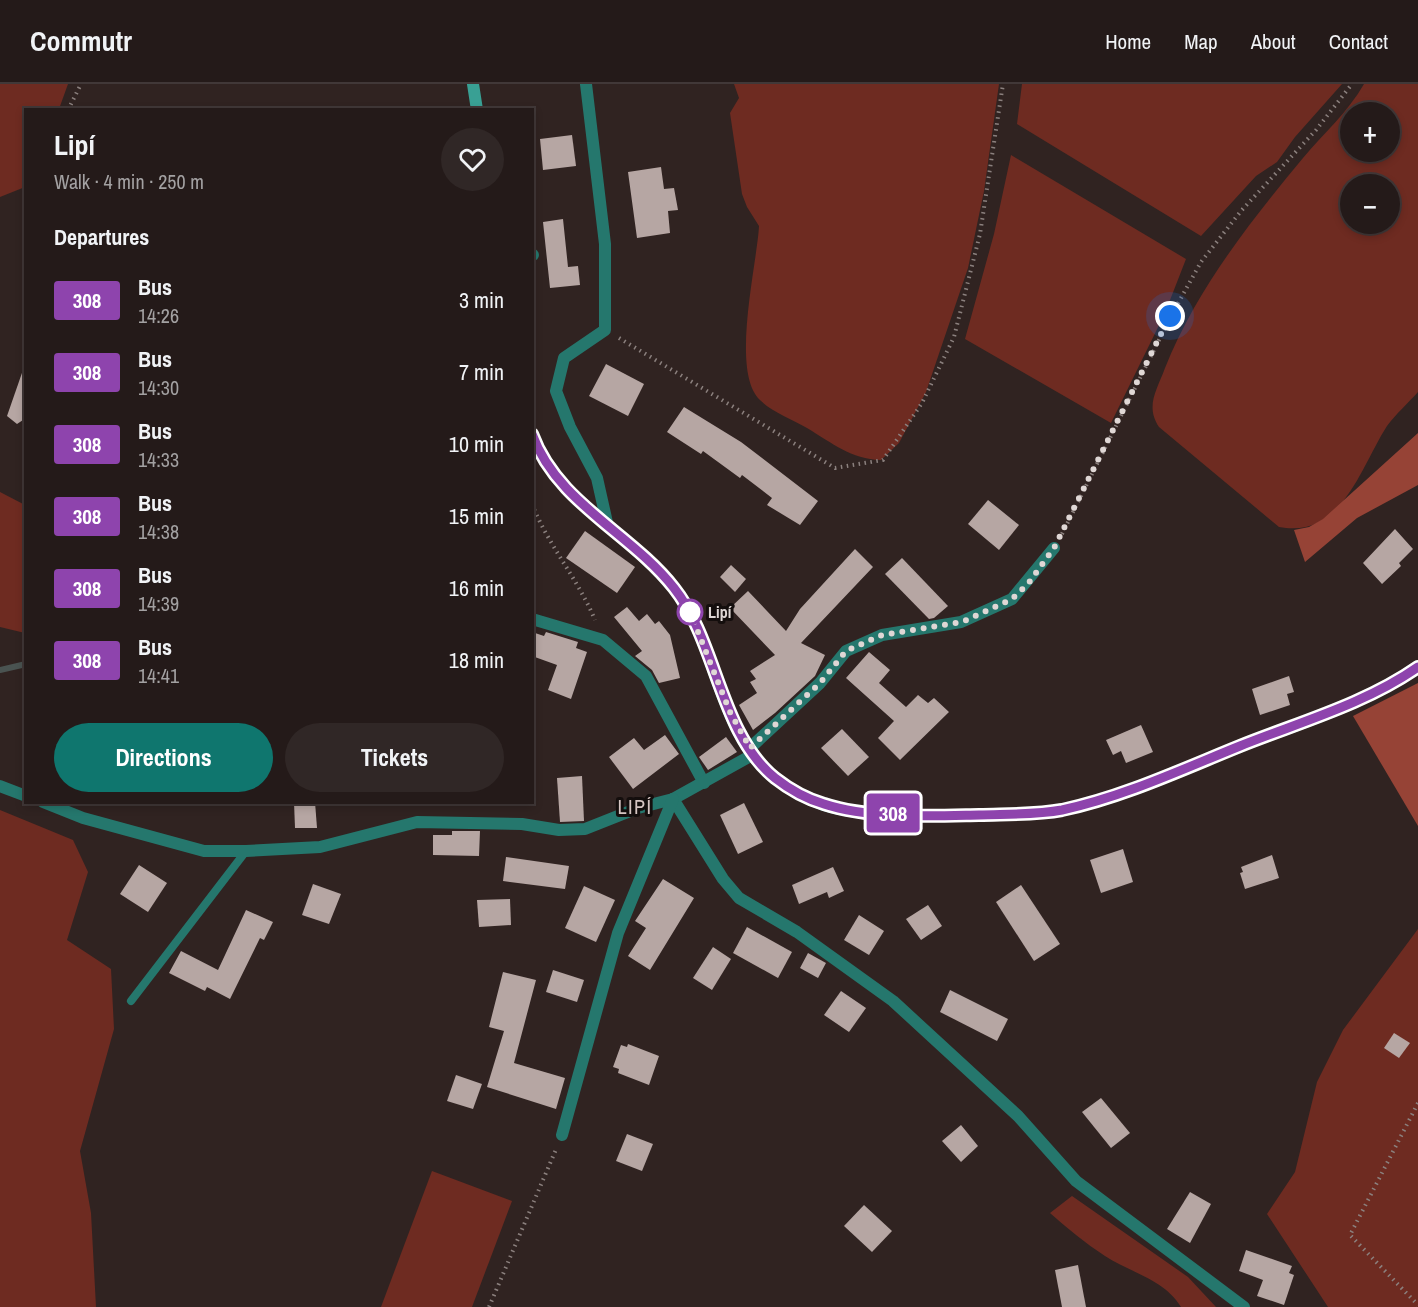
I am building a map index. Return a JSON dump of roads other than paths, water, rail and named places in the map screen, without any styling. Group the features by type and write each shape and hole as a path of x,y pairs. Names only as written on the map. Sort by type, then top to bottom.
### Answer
{"street":[{"path":"473,84 477,108"},
{"path":"586,84 605,244 605,330 564,358 556,391 570,427 597,478 608,527"},
{"path":"534,439 540,454 556,478 608,527 650,561 685,604 697,624 730,712 752,751 774,777 789,788 823,804 840,808 928,816 1042,813 1097,801 1370,695 1418,667"},
{"path":"48,804 83,818 204,851 320,847 417,822 522,824 559,830 585,829 638,808 673,799 704,783 752,751 820,683 846,651 882,635 962,622 1012,599 1054,548"},
{"path":"534,620 603,640 646,676 704,783"},
{"path":"0,786 24,795"},
{"path":"562,1135 618,933 673,799"},
{"path":"673,799 723,879 739,898 797,932 893,1001 1018,1116 1076,1180 1244,1307"}],"lane":[{"path":"131,1001 246,851"}],"waterway":[{"path":"0,670 24,664"}],"place":[{"name":"Lipí","path":"690,612"}],"district":[{"name":"LIPÍ","path":"635,806"}]}
